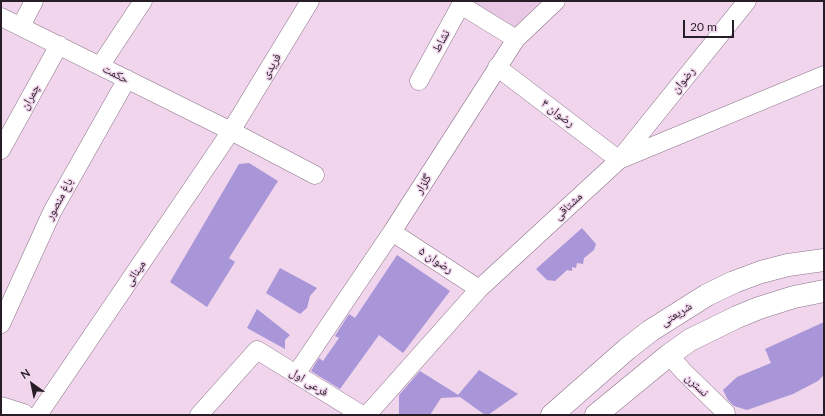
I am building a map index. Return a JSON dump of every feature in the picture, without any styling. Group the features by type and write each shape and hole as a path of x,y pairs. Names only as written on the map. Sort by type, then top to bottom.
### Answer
{"main road":[{"name":"شریعتی","path":"552,415 627,349 650,331 708,295 734,282 761,272 788,265 824,260"},
{"path":"596,415 669,355 690,340 759,308 794,297 824,291"},
{"path":"1,408 22,415"}],"street":[{"path":"21,26 34,1"},
{"path":"100,66 143,1"},
{"name":"فریدی","path":"231,131 310,1"},
{"name":"گلزار","path":"296,374 392,232 516,39 556,1"},
{"name":"رضوان","path":"618,160 747,1"},
{"path":"462,3 516,39"},
{"name":"نشاط","path":"418,81 462,3"},
{"name":"حکمت","path":"1,16 231,131 315,175"},
{"name":"چمران","path":"1,150 59,45"},
{"name":"رضوان ۴","path":"497,67 618,160"},
{"name":"مشتاقی","path":"367,415 479,288 618,160 824,75"},
{"name":"باغ منصور","path":"1,324 52,212 127,79"},
{"name":"مینائی","path":"38,415 231,131"},
{"name":"رضوان ۵","path":"392,232 479,288"},
{"name":"فرعی اول","path":"199,415 257,350 362,415"},
{"name":"نسترن","path":"669,355 684,372 726,413 724,415"}],"shaded area":[{"path":"477,1 542,1 513,28 477,8 475,3"}],"building":[{"path":"249,163 278,181 229,258 235,262 207,307 170,282 239,164"},
{"path":"582,228 596,244 594,250 584,258 583,264 577,263 576,268 572,267 572,271 567,270 555,281 547,280 536,269"},
{"path":"397,255 450,291 403,353 379,335 340,389 311,371 319,358 323,361 339,338 335,336 349,314 355,318"},
{"path":"280,268 317,288 310,296 307,308 300,314 266,293"},
{"path":"257,309 290,335 285,340 285,349 247,328"},
{"path":"824,322 824,375 818,381 793,394 747,410 734,406 728,400 723,390 737,377 771,363 765,349"},
{"path":"479,370 518,394 488,415 485,415 460,397 441,398 430,415 399,415 399,395 420,371 458,395"}]}
